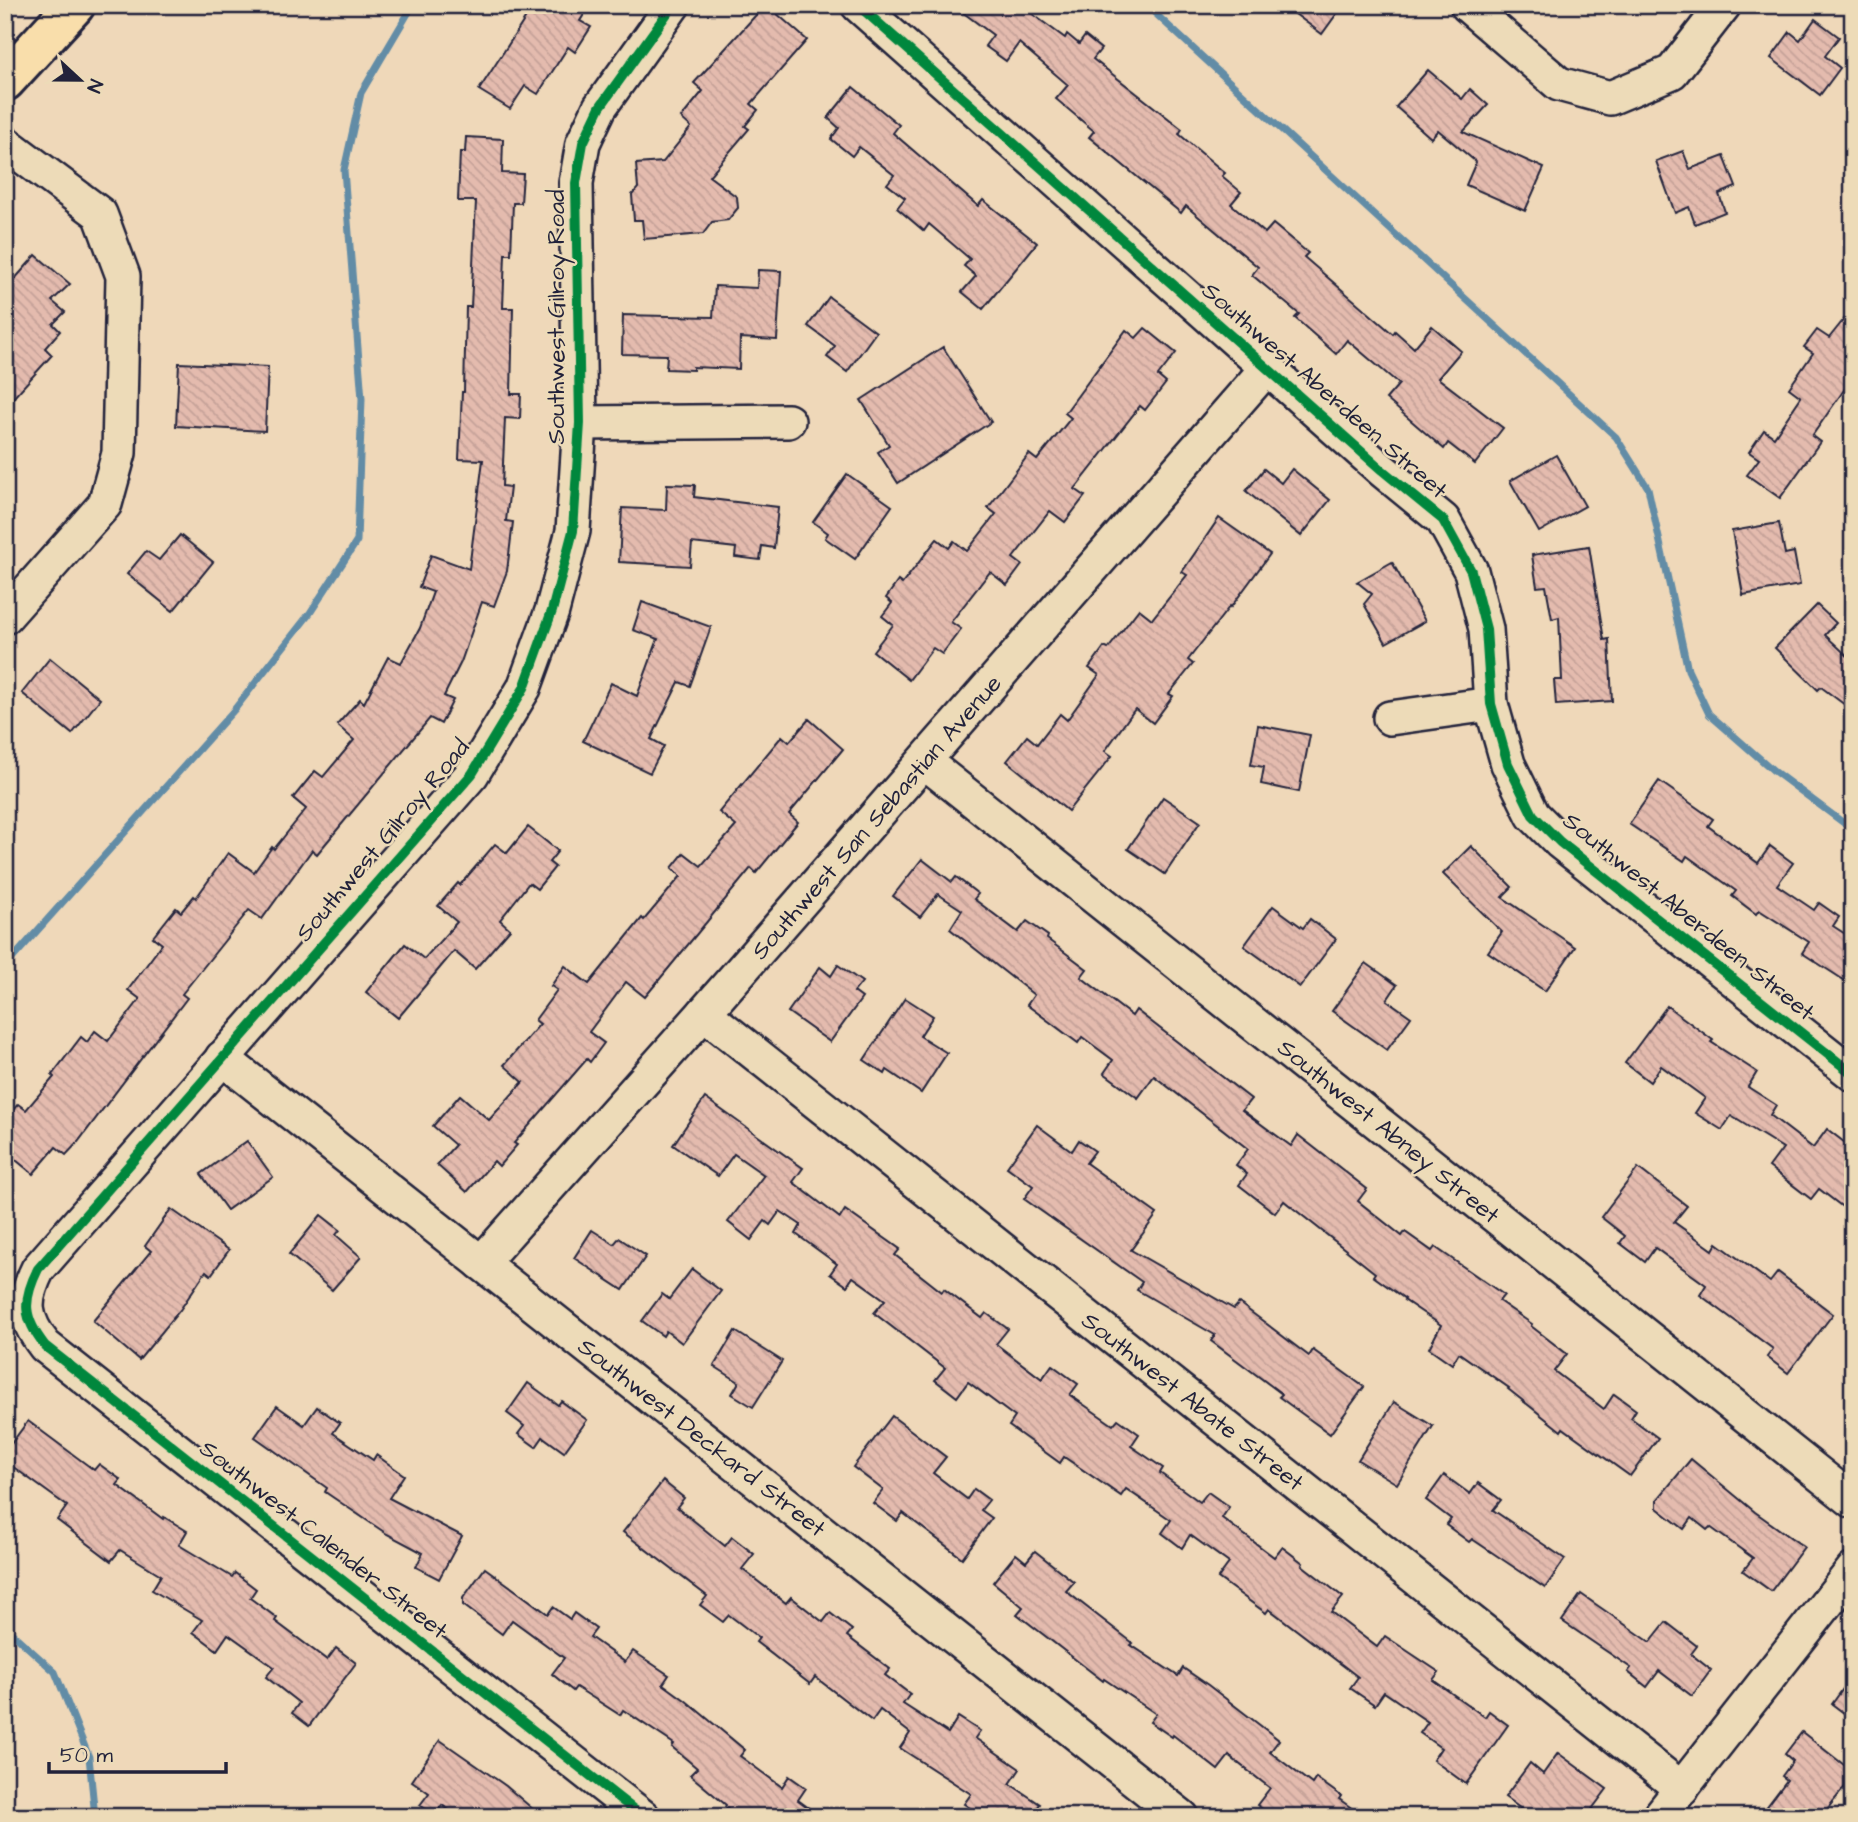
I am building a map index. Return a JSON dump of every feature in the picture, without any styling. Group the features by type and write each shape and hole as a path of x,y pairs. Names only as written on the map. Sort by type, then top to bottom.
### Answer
{"main road":[{"path":"5,81 69,7"}],"street":[{"name":"Southwest Gilroy Road","path":"38,1269 472,774 524,688 552,611 573,531 580,423 576,183 583,143 600,107 673,5"},
{"name":"Southwest Aberdeen Street","path":"858,5 1382,470 1443,520 1471,571 1486,629 1491,704 1508,764 1533,816 1560,842 1853,1074"},
{"path":"1466,5 1559,84 1610,97 1672,72 1724,5"},
{"path":"5,143 100,214 123,276 120,453 105,504 5,617"},
{"name":"Southwest San Sebastian Avenue","path":"481,1263 925,762 1267,368"},
{"path":"580,423 788,421"},
{"path":"1390,718 1491,704"},
{"name":"Southwest Abney Street","path":"925,762 1853,1500"},
{"name":"Southwest Abate Street","path":"704,1013 1682,1789"},
{"name":"Southwest Deckard Street","path":"222,1058 1182,1817"},
{"name":"Southwest Calender Street","path":"38,1269 26,1304 33,1332 45,1346 643,1817"},
{"path":"1659,1817 1853,1570"}],"building":[{"path":"534,5 590,5 580,21 591,27 575,52 568,47 538,94 525,86 510,109 479,90"},
{"path":"765,5 807,40 751,104 758,110 745,126 749,129 709,176 737,197 738,208 728,220 712,222 703,234 644,239 642,220 634,220 632,195 638,188 636,164 663,162 691,127 681,118 703,91 694,83"},
{"path":"953,5 1020,5 1065,38 1067,34 1079,44 1085,36 1101,49 1093,59 1182,129 1179,134 1225,173 1222,176 1241,192 1231,204 1265,233 1273,224 1308,253 1304,257 1393,334 1395,331 1414,348 1432,326 1461,351 1438,378 1503,428 1475,464 1448,443 1444,449 1386,399 1399,384 1347,340 1336,354 1295,318 1299,314 1252,275 1258,267 1186,206 1181,213 1089,137 1094,131 1056,99 1068,85 1019,43 1006,61 985,46 993,35"},
{"path":"1283,5 1343,5 1322,34"},
{"path":"1815,19 1839,37 1825,56 1840,68 1820,95 1771,58 1790,32 1800,40"},
{"path":"1428,70 1462,99 1470,89 1488,105 1463,132 1544,168 1525,211 1466,185 1476,162 1438,130 1431,138 1396,107"},
{"path":"853,87 899,125 893,133 978,206 983,200 1037,243 983,309 962,292 976,276 964,266 970,259 929,224 924,231 897,208 905,198 887,184 894,175 859,147 852,156 831,139 839,128 828,118"},
{"path":"466,137 503,139 502,173 523,174 521,203 513,203 511,254 505,254 503,308 513,308 511,394 521,394 520,419 505,418 502,486 510,487 506,521 513,522 507,571 494,606 482,602 461,662 444,696 453,700 441,724 430,718 317,854 312,850 262,919 249,910 182,994 187,998 78,1142 66,1155 56,1147 33,1174 5,1151 5,1119 18,1104 26,1110 54,1077 52,1075 81,1037 87,1042 95,1031 108,1041 140,999 128,990 162,944 153,937 176,908 181,912 194,896 196,898 228,853 254,872 306,809 293,798 315,771 323,777 354,740 337,725 360,699 364,703 388,657 401,663 420,628 433,592 419,587 431,555 469,569 483,460 459,459 466,307 471,307 476,201 458,201 460,152 465,152"},
{"path":"1683,151 1690,169 1724,156 1736,187 1719,194 1725,212 1695,224 1689,207 1675,213 1656,161"},
{"path":"36,255 70,284 52,301 65,312 53,324 60,331 45,348 52,355 5,407 5,290"},
{"path":"758,270 781,271 777,340 740,338 739,369 666,369 667,355 622,354 623,315 713,317 715,286 757,288"},
{"path":"829,297 876,332 847,372 827,357 835,346 808,326"},
{"path":"1853,308 1853,377 1812,436 1820,442 1780,498 1747,475 1759,459 1749,452 1764,430 1774,437 1801,397 1789,388 1813,353 1804,347 1817,330 1829,338"},
{"path":"1145,328 1176,353 1158,376 1166,383 1145,410 1140,406 1075,489 1085,496 1065,522 1050,511 1013,558 1022,565 1007,585 990,572 951,622 961,629 942,654 933,648 909,680 873,651 893,625 882,616 892,603 886,598 898,581 902,584 937,539 949,548 954,541 967,551 996,514 988,508 1029,454 1037,460 1071,418 1065,413 1126,330 1136,338"},
{"path":"943,347 991,422 898,483 878,452 889,445 861,400"},
{"path":"179,363 268,367 265,431 176,426"},
{"path":"1556,455 1585,506 1539,532 1510,481"},
{"path":"1264,469 1281,483 1292,469 1330,500 1301,536 1246,491"},
{"path":"847,474 892,506 855,559 825,538 828,533 813,522"},
{"path":"667,484 695,485 694,497 778,507 774,548 762,546 760,560 735,557 736,548 692,543 690,566 619,562 622,508 666,510"},
{"path":"1219,518 1270,554 1188,660 1193,664 1169,694 1173,696 1153,723 1135,709 1105,751 1112,756 1068,811 1007,761 1027,736 1037,744 1060,714 1067,720 1099,675 1089,668 1104,647 1108,649 1139,609 1152,619 1187,575 1182,572"},
{"path":"1779,523 1785,554 1794,552 1800,585 1743,595 1732,531"},
{"path":"180,535 213,562 173,611 127,574 146,551 159,560"},
{"path":"1589,546 1604,640 1609,639 1612,701 1556,705 1554,680 1562,680 1559,617 1552,619 1546,586 1537,587 1532,555"},
{"path":"1392,562 1425,621 1386,643 1364,604 1372,594 1357,582"},
{"path":"642,602 711,627 690,686 679,682 651,739 664,746 650,773 583,741 611,683 637,696 658,639 633,630"},
{"path":"1817,605 1836,623 1825,635 1853,661 1853,711 1821,687 1818,690 1775,648"},
{"path":"50,658 100,699 72,734 22,693"},
{"path":"809,719 843,749 789,814 798,822 756,873 751,868 645,997 626,982 589,1032 604,1043 590,1062 587,1059 514,1143 517,1145 499,1166 494,1161 467,1192 437,1165 455,1145 433,1126 460,1095 489,1120 523,1082 504,1065 540,1024 535,1020 557,990 551,986 565,966 589,984 642,918 644,920 681,876 672,868 684,853 701,866 736,826 719,812 782,736 789,742"},
{"path":"1258,725 1310,735 1299,792 1261,784 1264,767 1251,765"},
{"path":"1659,781 1713,819 1708,826 1758,863 1770,846 1793,863 1777,885 1814,910 1819,903 1839,917 1833,926 1853,939 1853,986 1802,953 1809,942 1759,910 1756,914 1732,896 1736,891 1687,856 1684,861 1629,824"},
{"path":"1163,797 1200,822 1165,874 1128,849"},
{"path":"528,827 558,851 549,862 555,867 537,889 529,883 500,920 510,929 475,969 454,951 398,1018 366,992 405,944 424,959 457,922 438,906 495,844 507,853"},
{"path":"1471,846 1512,887 1502,897 1575,947 1545,991 1488,952 1502,932 1443,874"},
{"path":"922,859 952,882 956,877 978,894 974,899 1018,932 1027,921 1048,936 1047,939 1087,969 1081,977 1132,1016 1136,1010 1251,1099 1242,1110 1291,1146 1298,1135 1367,1189 1358,1201 1402,1236 1405,1232 1432,1251 1435,1247 1504,1295 1499,1301 1532,1324 1531,1326 1567,1354 1554,1371 1604,1409 1614,1394 1636,1410 1631,1418 1658,1438 1630,1476 1563,1428 1561,1431 1509,1388 1459,1353 1452,1364 1429,1348 1441,1325 1373,1276 1375,1273 1284,1201 1275,1213 1239,1185 1247,1174 1236,1165 1248,1149 1154,1076 1138,1098 1104,1073 1113,1060 1082,1037 1078,1043 1027,1005 1034,995 950,929 962,910 938,894 920,917 893,896"},
{"path":"1273,906 1303,928 1310,919 1336,939 1300,987 1244,946"},
{"path":"1366,963 1397,985 1387,1000 1411,1017 1387,1050 1332,1011"},
{"path":"838,965 862,982 854,992 862,998 830,1042 788,1012 820,967 831,976"},
{"path":"905,998 933,1016 920,1036 947,1053 921,1093 887,1070 885,1074 864,1060"},
{"path":"1667,1006 1713,1040 1711,1042 1757,1072 1748,1087 1776,1105 1770,1115 1813,1148 1827,1129 1853,1149 1853,1215 1819,1189 1811,1199 1769,1167 1783,1148 1731,1116 1722,1130 1695,1113 1705,1098 1661,1066 1650,1082 1625,1063"},
{"path":"705,1098 803,1168 793,1182 840,1218 845,1210 900,1249 895,1255 942,1292 944,1289 982,1318 986,1313 1008,1329 996,1344 1042,1379 1052,1365 1078,1384 1070,1395 1113,1425 1118,1419 1139,1434 1131,1446 1163,1468 1160,1473 1200,1502 1208,1492 1229,1507 1222,1518 1274,1557 1282,1547 1303,1563 1302,1565 1343,1597 1331,1612 1377,1647 1385,1636 1439,1672 1433,1680 1485,1717 1489,1711 1508,1725 1466,1784 1433,1760 1441,1748 1420,1733 1428,1722 1384,1692 1375,1705 1350,1688 1358,1677 1269,1609 1266,1613 1218,1578 1229,1563 1190,1535 1182,1548 1162,1533 1171,1520 1126,1489 1121,1496 1064,1457 1060,1463 1009,1426 1015,1417 968,1382 957,1397 935,1380 945,1368 874,1313 885,1300 853,1277 847,1286 830,1274 837,1264 796,1234 801,1225 780,1211 770,1225 765,1221 751,1240 728,1222 764,1175 734,1154 718,1176 673,1145"},
{"path":"1037,1125 1072,1151 1079,1140 1095,1151 1086,1163 1157,1214 1131,1250 1234,1309 1239,1303 1309,1356 1313,1350 1364,1387 1330,1434 1279,1397 1282,1394 1211,1341 1215,1335 1137,1290 1142,1282 1024,1199 1033,1186 1007,1167"},
{"path":"247,1141 273,1177 227,1210 201,1174"},
{"path":"1638,1168 1687,1206 1674,1222 1713,1250 1717,1243 1770,1282 1778,1272 1833,1314 1788,1373 1767,1357 1773,1349 1700,1295 1706,1285 1655,1248 1645,1262 1620,1243 1625,1236 1601,1217"},
{"path":"171,1209 229,1250 211,1275 206,1271 180,1310 139,1360 93,1321 151,1251 145,1246"},
{"path":"321,1215 340,1230 336,1235 361,1257 332,1290 289,1254"},
{"path":"592,1230 614,1244 619,1238 646,1256 623,1290 574,1258"},
{"path":"692,1269 721,1291 682,1343 666,1331 663,1336 642,1321 662,1294 669,1299"},
{"path":"735,1331 782,1361 753,1407 732,1394 739,1382 714,1366"},
{"path":"528,1383 558,1405 561,1401 587,1420 564,1452 543,1437 536,1447 518,1434 524,1426 507,1413"},
{"path":"1394,1402 1433,1426 1397,1484 1358,1460"},
{"path":"277,1406 304,1425 317,1407 340,1423 333,1433 373,1460 376,1455 404,1475 389,1498 462,1536 439,1579 416,1567 423,1553 387,1534 325,1492 327,1488 255,1437"},
{"path":"892,1416 946,1457 933,1473 967,1499 974,1489 989,1500 981,1510 992,1518 962,1558 903,1513 897,1521 873,1503 883,1490 853,1467"},
{"path":"28,1421 94,1470 99,1464 121,1480 117,1485 163,1519 164,1517 187,1531 179,1545 232,1577 235,1573 256,1589 250,1598 277,1618 275,1621 327,1660 336,1648 356,1663 309,1726 292,1713 299,1703 266,1677 274,1667 228,1634 217,1650 193,1632 202,1620 152,1590 161,1575 120,1550 111,1561 57,1520 67,1506 5,1461 5,1452"},
{"path":"1691,1459 1755,1512 1804,1547 1771,1591 1743,1571 1753,1558 1710,1527 1707,1530 1692,1518 1684,1529 1657,1508 1657,1500"},
{"path":"1444,1475 1470,1494 1478,1483 1501,1500 1493,1510 1565,1559 1545,1588 1472,1539 1469,1542 1446,1525 1451,1519 1426,1500"},
{"path":"663,1481 684,1498 677,1507 725,1546 732,1537 754,1554 742,1569 786,1603 791,1597 823,1622 830,1613 852,1630 847,1636 890,1669 885,1675 910,1694 903,1704 948,1733 958,1717 980,1731 975,1738 1020,1769 1010,1784 1040,1804 1031,1817 984,1817 964,1804 971,1794 900,1748 910,1733 880,1710 872,1721 815,1677 810,1684 756,1642 759,1638 729,1615 723,1622 700,1605 707,1596 623,1532"},
{"path":"1035,1551 1074,1582 1066,1591 1133,1643 1131,1645 1178,1676 1183,1668 1208,1685 1279,1740 1270,1752 1312,1784 1316,1778 1364,1817 1273,1817 1257,1805 1270,1788 1229,1756 1218,1770 1173,1735 1172,1737 1150,1722 1156,1714 1104,1679 1103,1681 1017,1614 1023,1607 993,1582 1016,1554 1026,1562"},
{"path":"485,1568 548,1614 553,1607 570,1619 574,1613 596,1629 590,1637 625,1662 633,1651 669,1675 663,1684 745,1750 740,1756 782,1787 789,1776 806,1788 798,1800 821,1817 738,1817 690,1775 697,1768 672,1747 674,1744 623,1710 620,1715 576,1687 573,1691 552,1674 564,1658 512,1620 502,1634 463,1605 463,1598"},
{"path":"1581,1594 1650,1642 1666,1622 1697,1646 1691,1654 1711,1670 1692,1696 1659,1671 1647,1687 1628,1672 1631,1668 1562,1621"},
{"path":"1853,1675 1853,1720 1832,1704"},
{"path":"1802,1732 1853,1772 1853,1777 1824,1813 1819,1809 1813,1817 1759,1817 1787,1780 1782,1776 1793,1761 1785,1754"},
{"path":"440,1740 506,1786 542,1817 459,1817 442,1805 435,1816 420,1805 429,1793 412,1781"},
{"path":"1558,1753 1607,1789 1586,1817 1532,1817 1505,1797 1530,1763 1543,1774"}],"waterway":[{"path":"5,967 234,710 310,613 357,541 362,399 344,170 361,93 413,5"},
{"path":"1146,5 1616,437 1648,488 1688,670 1709,714 1774,771 1853,830"},
{"path":"5,1627 55,1672 89,1757 95,1817"}],"cycle path":[{"path":"643,1817 45,1346 32,1327 27,1300 38,1269 472,774 524,688 552,611 573,531 580,423 576,183 583,143 600,107 673,5"},
{"path":"858,5 1382,470 1443,520 1471,571 1486,629 1491,704 1508,764 1533,815 1560,842 1853,1074"}]}
